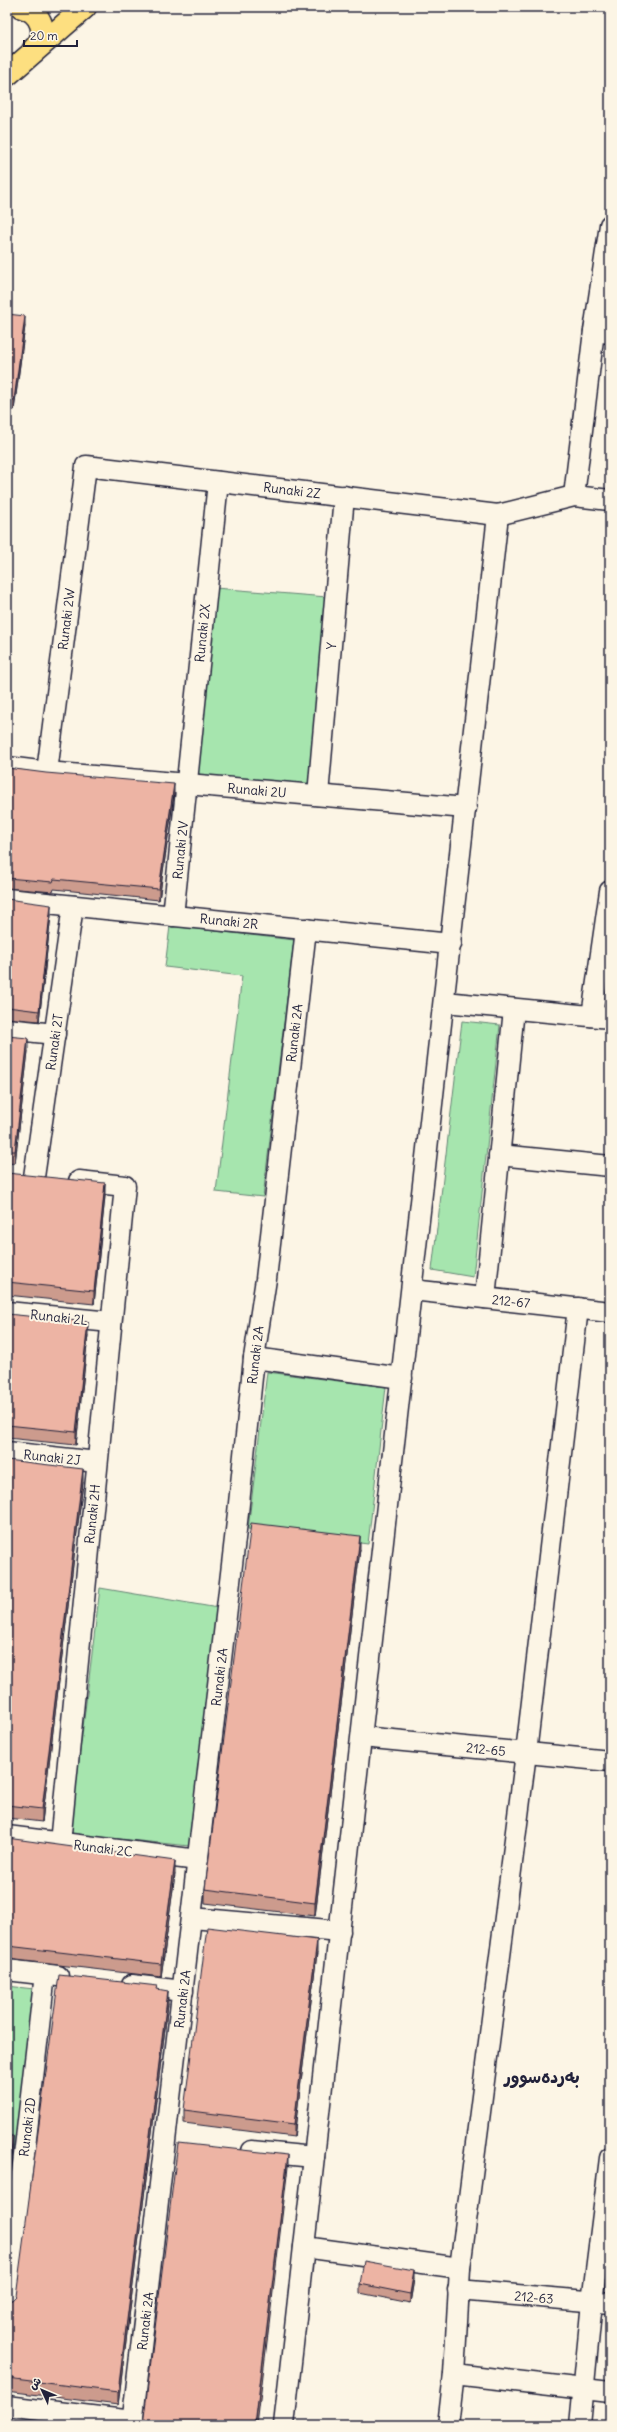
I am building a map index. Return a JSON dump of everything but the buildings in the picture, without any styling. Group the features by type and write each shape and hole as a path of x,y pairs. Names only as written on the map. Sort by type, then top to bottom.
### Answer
{"highway":[{"path":"8,8 13,7"},
{"path":"22,7 34,13 42,25 41,40 34,49"},
{"path":"7,75 34,49 85,7"}],"street":[{"path":"574,496 602,332 610,225"},
{"name":"Runaki 2Z","path":"86,466 498,515"},
{"name":"Runaki 2W","path":"47,772 86,466"},
{"name":"Runaki 2X","path":"186,784 218,482"},
{"name":"Y","path":"318,795 344,496"},
{"path":"284,2425 445,1002 498,515 574,496 610,500"},
{"name":"Runaki 2U","path":"7,767 47,772 466,808"},
{"name":"Runaki 2V","path":"173,916 186,784"},
{"path":"445,1002 601,1017 610,891"},
{"name":"Runaki 2R","path":"7,899 451,944"},
{"name":"Runaki 2T","path":"47,1178 55,1034 73,906"},
{"name":"Runaki 2A","path":"133,2423 174,2143 183,1991 254,1358 266,1279 306,929"},
{"path":"484,1298 514,1009"},
{"path":"7,1029 55,1034"},
{"path":"499,1155 610,1166"},
{"path":"14,1175 47,1178"},
{"name":"Runaki 2H","path":"47,1178 125,1186 60,1843"},
{"name":"212-67","path":"412,1290 610,1312"},
{"path":"448,2425 454,2374 460,2268 526,1753 578,1308"},
{"name":"Runaki 2L","path":"7,1312 111,1322"},
{"path":"254,1358 402,1378"},
{"name":"Runaki 2J","path":"7,1452 97,1462"},
{"name":"212-65","path":"362,1737 610,1761"},
{"name":"Runaki 2C","path":"7,1836 198,1860"},
{"path":"192,1918 340,1931"},
{"path":"7,1970 76,1978"},
{"name":"Runaki 2D","path":"7,2303 45,1974"},
{"path":"114,1983 183,1991"},
{"path":"236,2149 314,2157"},
{"path":"580,2425 584,2390 601,2302 610,2158"},
{"path":"304,2247 460,2268"},
{"name":"212-63","path":"458,2290 601,2302"},
{"path":"454,2374 610,2392"},
{"path":"7,2406 133,2423"}],"green space":[{"path":"215,588 327,597 309,785 195,776"},
{"path":"170,926 294,940 263,1197 216,1192 242,976 165,967"},
{"path":"462,1021 500,1025 473,1277 432,1270"},
{"path":"267,1372 386,1387 368,1544 248,1529"},
{"path":"100,1588 218,1608 190,1846 70,1834"},
{"path":"7,1986 34,1989 17,2150 7,2149"}],"district":[{"name":"بەردەسوور","path":"542,2077"}]}
